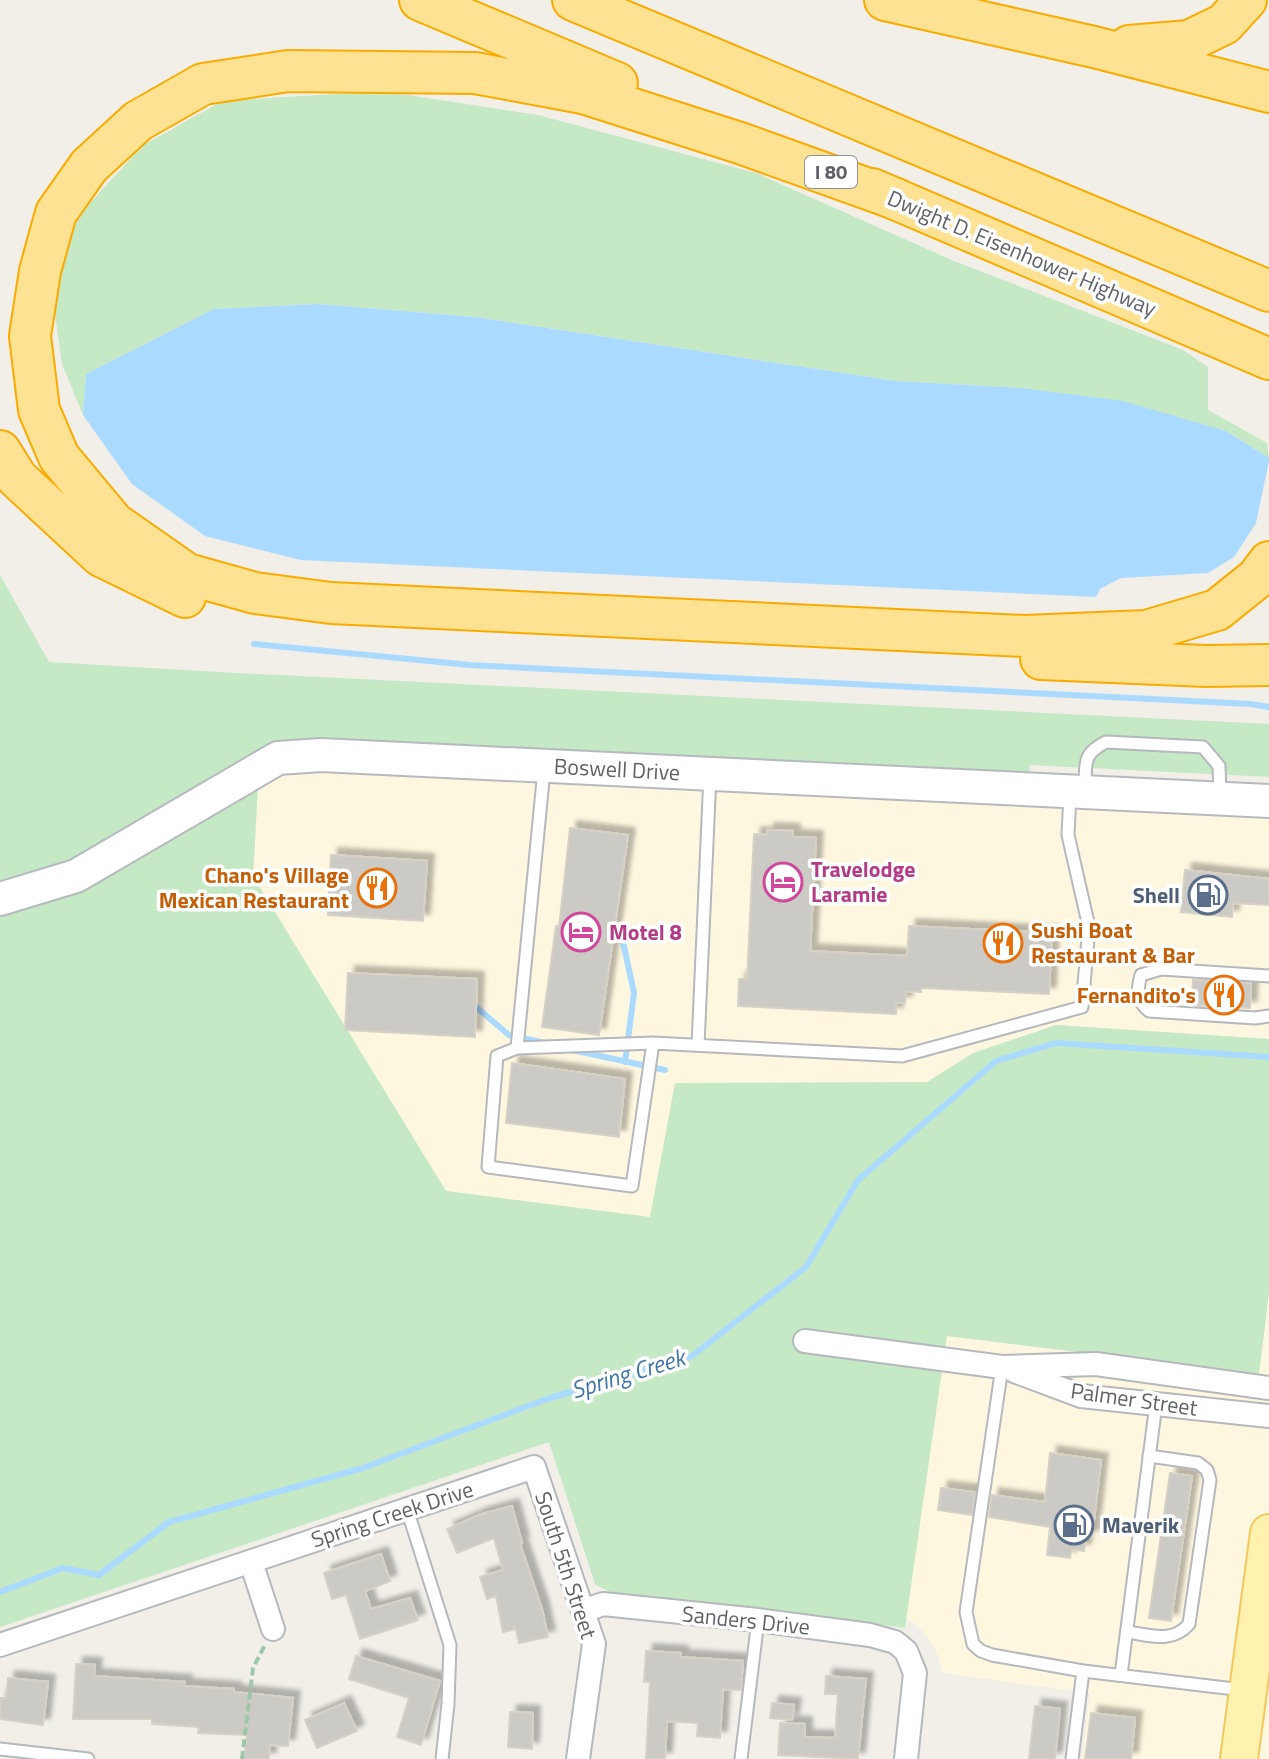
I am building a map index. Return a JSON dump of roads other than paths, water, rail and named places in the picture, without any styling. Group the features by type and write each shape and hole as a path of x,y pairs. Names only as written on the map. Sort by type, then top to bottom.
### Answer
{"highway":[{"name":"Dwight D. Eisenhower Highway","path":"420,0 1255,353"},
{"path":"573,0 1253,284"},
{"path":"885,0 1094,47 1269,92"},
{"path":"1094,47 1152,46 1189,41 1224,24 1246,0"},
{"path":"896,199 740,143 583,93 475,73 288,71 203,84 138,121 89,166 56,213 40,271 30,336 39,410 59,457 114,523 187,574 255,593 377,606 1025,636 1269,654"},
{"path":"0,451 17,478 101,556 192,600 262,618 360,627 1160,664 1269,665"},
{"path":"1025,636 1146,631 1217,610 1257,578 1269,562"}],"main road":[{"path":"1239,1759 1255,1695 1269,1533"}],"street":[{"name":"Boswell Drive","path":"0,899 76,876 278,758 321,755 1269,801"},
{"name":"Palmer Street","path":"805,1341 1002,1367 1096,1364 1269,1388"},
{"name":"Palmer Street","path":"1002,1367 1081,1396 1269,1416"},
{"name":"Spring Creek Drive","path":"0,1645 534,1467"},
{"name":"South 5th Street","path":"534,1467 594,1644 578,1759"},
{"path":"251,1562 273,1629"},
{"name":"Sanders Drive","path":"583,1611 603,1604 758,1620 870,1635 895,1642 906,1651 915,1673 906,1759"}],"lane":[{"path":"653,1043 632,1186 488,1167 497,1056 517,1048 653,1043 902,1056 1082,1007 1089,927 1068,835 1086,760 1093,748 1106,742 1203,747 1219,766 1221,799"},
{"path":"517,1048 545,766"},
{"path":"698,1045 710,774"},
{"path":"1269,976 1161,969 1141,975 1138,984 1138,998 1149,1011 1255,1018 1269,1016"},
{"path":"1002,1367 966,1612 973,1644 992,1655 1255,1695"},
{"path":"1121,1675 1156,1404"},
{"path":"1127,1632 1168,1637 1181,1634 1189,1624 1210,1480 1207,1470 1198,1463 1149,1456"},
{"path":"407,1509 450,1645 442,1759"},
{"path":"741,1759 758,1620"},
{"path":"1072,1759 1083,1671"},
{"path":"0,1749 88,1759"}],"water":[{"path":"318,304 475,317 896,381 1021,388 1123,401 1226,431 1269,458 1269,461 1256,523 1234,557 1208,573 1121,578 1100,589 1096,597 301,560 205,536 132,484 83,415 86,374 214,309"}],"waterway":[{"path":"254,644 470,665 1269,707"},
{"path":"622,937 634,993 625,1062"},
{"path":"476,1007 509,1035 545,1043"},
{"name":"Spring Creek","path":"0,1592 63,1568 99,1575 169,1522 363,1468 547,1399 692,1356 806,1267 858,1180 996,1061 1056,1043 1269,1057"},
{"path":"572,1050 665,1070"}],"place":[{"name":"Travelodge Laramie","path":"783,882"},
{"name":"Chano's Village Mexican Restaurant","path":"377,888"},
{"name":"Shell","path":"1208,895"},
{"name":"Motel 8","path":"581,932"},
{"name":"Sushi Boat Restaurant & Bar","path":"1003,943"},
{"name":"Fernandito's","path":"1224,995"},
{"name":"Maverik","path":"1074,1525"}]}
